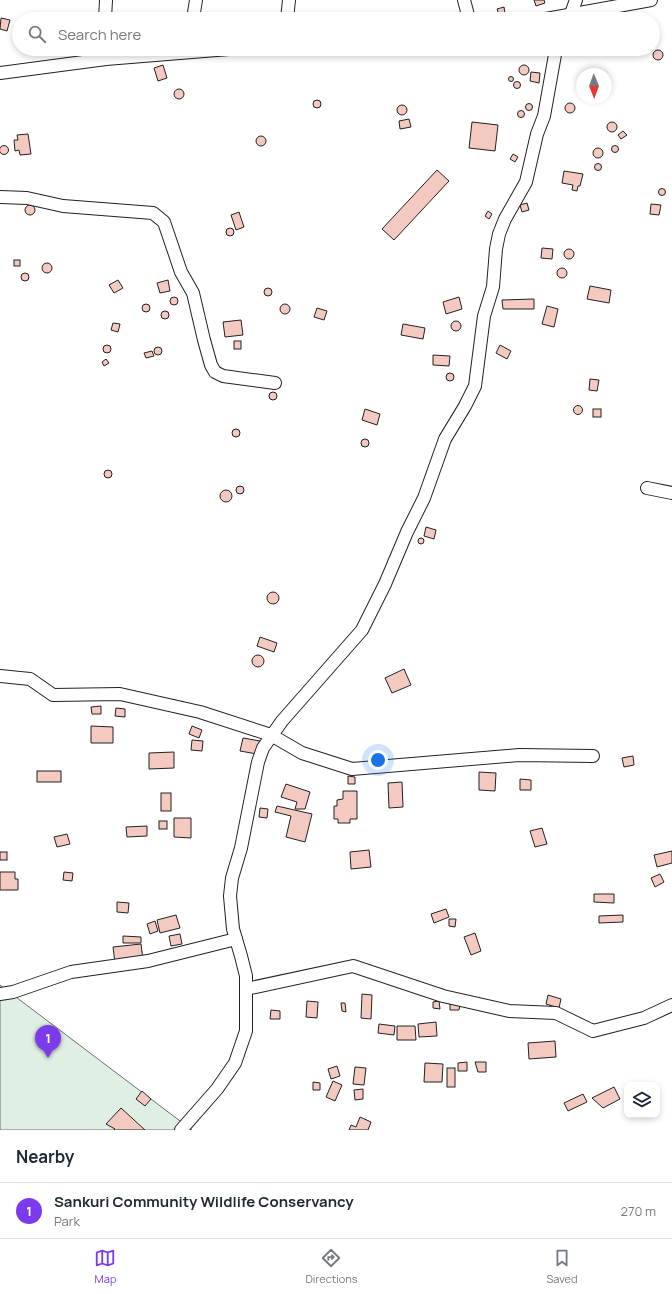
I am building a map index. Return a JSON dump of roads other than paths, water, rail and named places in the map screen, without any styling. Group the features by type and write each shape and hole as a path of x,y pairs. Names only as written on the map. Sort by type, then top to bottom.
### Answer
{"street":[{"path":"105,12 106,0"},
{"path":"194,12 196,0"},
{"path":"288,12 289,0"},
{"path":"464,0 467,12"},
{"path":"572,12 576,0"},
{"path":"594,12 651,0"},
{"path":"0,73 95,56"},
{"path":"181,1130 217,1089 235,1063 246,1031 246,976 233,929 230,896 232,878 241,848 258,762 263,748 271,735 307,691 362,630 385,584 407,532 424,498 445,439 475,386 484,316 493,287 496,249 499,234 505,218 526,182 537,134 544,116 555,56"},
{"path":"0,197 26,198 63,206 152,212 164,222 182,272 193,293 204,340 211,365 215,372 223,376 275,383"},
{"path":"647,488 672,493"},
{"path":"0,676 30,679 53,695 120,694 200,712 271,735 302,753 352,769 519,755 593,756"},
{"path":"0,994 13,992 71,972 148,961 236,939"},
{"path":"246,989 353,966 443,996 509,1011 556,1013 593,1031 644,1018 672,1005"}],"place":[{"name":"Sankuri Community Wildlife Conservancy","path":"48,1058"}]}
